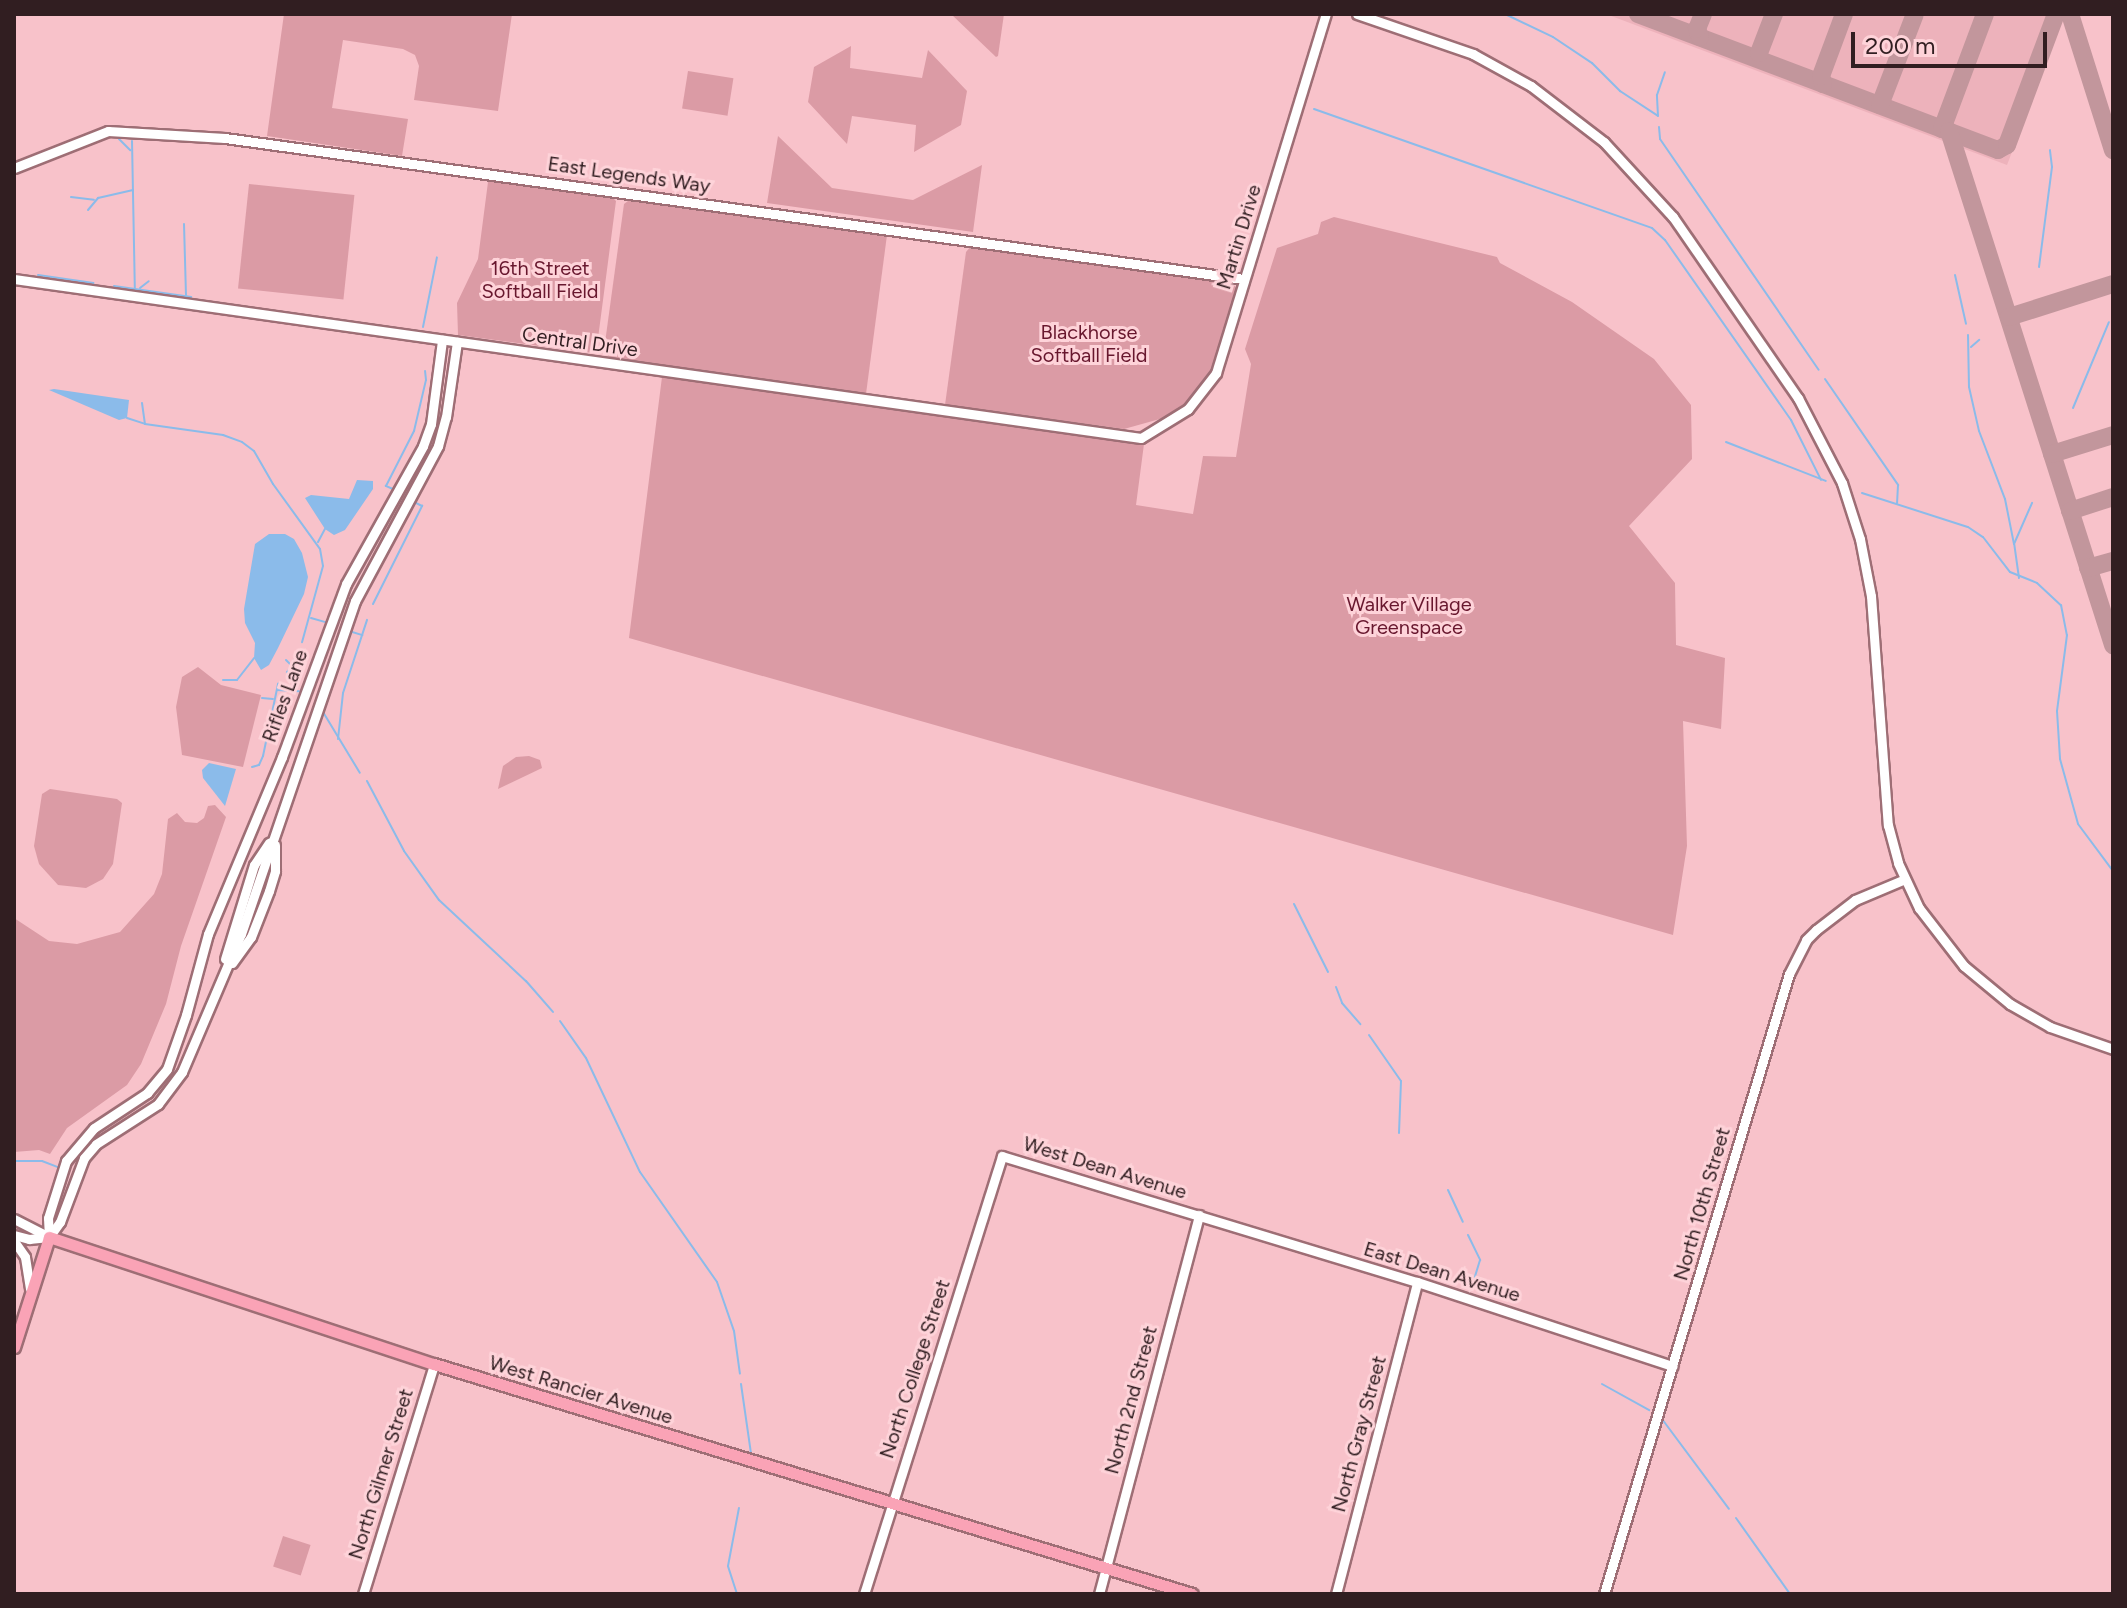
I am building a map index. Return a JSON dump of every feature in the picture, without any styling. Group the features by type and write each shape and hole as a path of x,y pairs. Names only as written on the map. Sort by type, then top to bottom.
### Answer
{"main road":[{"path":"14,1347 49,1237"},
{"name":"West Rancier Avenue","path":"49,1237 434,1364 1192,1594"}],"street":[{"name":"Martin Drive","path":"1141,438 1188,409 1207,387 1225,352 1244,279 1326,14"},
{"path":"1357,14 1456,47 1496,65 1550,99 1604,142 1673,217 1798,398 1842,483 1864,555 1873,614 1885,806 1894,852 1905,879 1935,932 1987,987 2036,1020 2113,1049"},
{"name":"East Legends Way","path":"14,168 108,131 225,138 1244,279"},
{"name":"Central Drive","path":"14,279 1141,438"},
{"name":"Rifles Lane","path":"49,1237 48,1218 66,1161 94,1128 147,1093 167,1069 186,1015 208,934 282,757 341,596 423,446 435,398 442,340"},
{"name":"Rifles Lane","path":"49,1237 60,1222 84,1158 96,1144 158,1104 182,1072 241,934 355,601 438,446 446,417 457,342"},
{"name":"North 10th Street","path":"1604,1594 1795,962 1806,940 1843,908 1905,879"},
{"name":"West Dean Avenue","path":"1002,1156 1199,1215"},
{"name":"North College Street","path":"864,1594 890,1502 1002,1156"},
{"name":"East Dean Avenue","path":"1199,1215 1673,1366"},
{"name":"North 2nd Street","path":"1099,1594 1199,1215"},
{"path":"14,1219 49,1237"},
{"path":"14,1235 29,1239 49,1237"},
{"path":"14,1241 25,1257 30,1291"},
{"name":"North Gray Street","path":"1336,1594 1417,1282"},
{"name":"North Gilmer Street","path":"363,1594 434,1364"}],"shaded area":[{"path":"1606,14 2065,14 2007,165"}],"green space":[{"path":"284,14 512,14 498,111 414,100 419,66 415,55 403,49 343,40 332,108 408,119 402,156 267,136"},
{"path":"951,14 1004,14 998,56 996,57"},
{"path":"851,46 850,68 922,78 928,50 967,91 961,125 914,152 916,125 852,116 847,144 808,102 814,67"},
{"path":"688,71 733,78 727,116 682,109"},
{"path":"778,136 832,188 913,200 982,165 973,232 767,203"},
{"name":"16th Street Softball Field","path":"493,179 610,195 616,201 597,346 593,353 458,335 457,303 478,259 488,182"},
{"path":"249,184 354,195 343,300 238,288"},
{"path":"632,198 887,235 866,394 609,357 604,350 624,204"},
{"name":"Walker Village Greenspace","path":"1334,217 1497,257 1500,263 1572,302 1654,359 1691,405 1692,459 1629,526 1675,583 1676,645 1725,658 1721,729 1683,721 1687,846 1673,935 629,638 662,377 1144,444 1136,505 1193,514 1203,456 1236,457 1251,364 1245,349 1277,248 1318,234 1321,222"},
{"name":"Blackhorse Softball Field","path":"972,245 1231,282 1238,290 1210,375 1193,398 1167,417 1124,429 945,405 966,252"},
{"path":"198,667 221,685 261,695 243,767 182,755 176,707 182,677"},
{"path":"529,756 540,760 542,768 498,789 503,766 516,757"},
{"path":"50,789 117,799 122,803 113,864 103,879 86,888 58,885 39,864 34,846 42,794"},
{"path":"215,805 226,817 181,946 166,1004 141,1064 127,1085 67,1128 50,1154 39,1150 14,1152 14,918 49,941 77,944 120,932 154,894 162,874 168,819 177,813 185,822 197,823 204,818 208,806"},
{"path":"283,1536 311,1545 301,1575 273,1566"}],"water":[{"path":"49,390 129,400 127,418 119,420"},
{"path":"357,480 373,481 373,489 345,530 334,535 325,529 305,498 311,495 349,499"},
{"path":"269,534 285,534 294,539 302,553 308,577 304,594 278,648 269,665 261,670 254,658 255,643 245,623 244,609 255,544"},
{"path":"209,763 236,769 225,806 203,778 202,770"}],"waterway":[{"path":"1505,14 1553,37 1592,63 1620,91 1658,116 1657,95 1665,72"},
{"path":"1314,109 1652,228 1665,240 1791,420 1821,480"},
{"path":"1659,127 1660,139 1819,370"},
{"path":"119,139 130,150"},
{"path":"132,141 135,291"},
{"path":"2039,267 2052,167 2050,150"},
{"path":"88,210 98,198 133,190"},
{"path":"71,197 94,200"},
{"path":"184,224 186,295"},
{"path":"423,327 437,257"},
{"path":"38,275 93,283"},
{"path":"1955,275 1966,324"},
{"path":"140,288 149,281"},
{"path":"114,286 191,297"},
{"path":"2073,408 2109,322"},
{"path":"1968,335 1969,387 1979,431 2005,499 2014,544"},
{"path":"1971,347 1979,340"},
{"path":"393,489 386,486 414,431 426,380 425,371"},
{"path":"1825,379 1898,485 1897,503"},
{"path":"142,403 145,424 223,435 242,442 254,451 273,484 320,549 323,566 302,642"},
{"path":"127,418 145,424"},
{"path":"1726,442 1826,481"},
{"path":"1862,493 1968,527 1983,537 2010,572 2037,583 2061,605 2067,635 2057,711 2060,759 2078,824 2113,871"},
{"path":"373,604 422,506 414,502"},
{"path":"2019,578 2014,544 2032,503"},
{"path":"318,542 325,529"},
{"path":"311,618 325,622"},
{"path":"338,739 343,693 367,620"},
{"path":"349,631 362,635"},
{"path":"223,680 237,680 254,658"},
{"path":"295,659 292,666 297,675"},
{"path":"286,660 292,666 287,672"},
{"path":"252,767 259,765 263,756 278,684"},
{"path":"277,690 299,691"},
{"path":"262,698 273,699"},
{"path":"323,712 360,773"},
{"path":"367,781 404,851 439,900 526,981 553,1012"},
{"path":"1294,904 1328,972"},
{"path":"1336,987 1342,1003 1360,1024"},
{"path":"560,1021 586,1058 640,1172 717,1282 734,1331 740,1374"},
{"path":"1369,1035 1401,1081 1399,1133"},
{"path":"14,1161 42,1161 58,1167"},
{"path":"1448,1190 1463,1222"},
{"path":"1468,1235 1480,1260 1471,1290"},
{"path":"741,1384 751,1453"},
{"path":"1602,1384 1649,1410"},
{"path":"1662,1419 1729,1509"},
{"path":"737,1594 728,1566 739,1508"},
{"path":"1736,1518 1790,1594"}],"taxiway":[{"path":"1638,14 1998,150 2007,145 2056,14"},
{"path":"1700,37 1697,29 1703,14"},
{"path":"1759,53 1774,14"},
{"path":"1823,84 1821,76 1844,14"},
{"path":"1880,105 1915,14"},
{"path":"1942,129 1985,14"},
{"path":"2070,14 2113,150"},
{"path":"1949,131 2113,645"},
{"path":"2009,317 2113,284"},
{"path":"2052,454 2113,435"},
{"path":"2070,511 2113,497"},
{"path":"2088,568 2113,561"}]}
